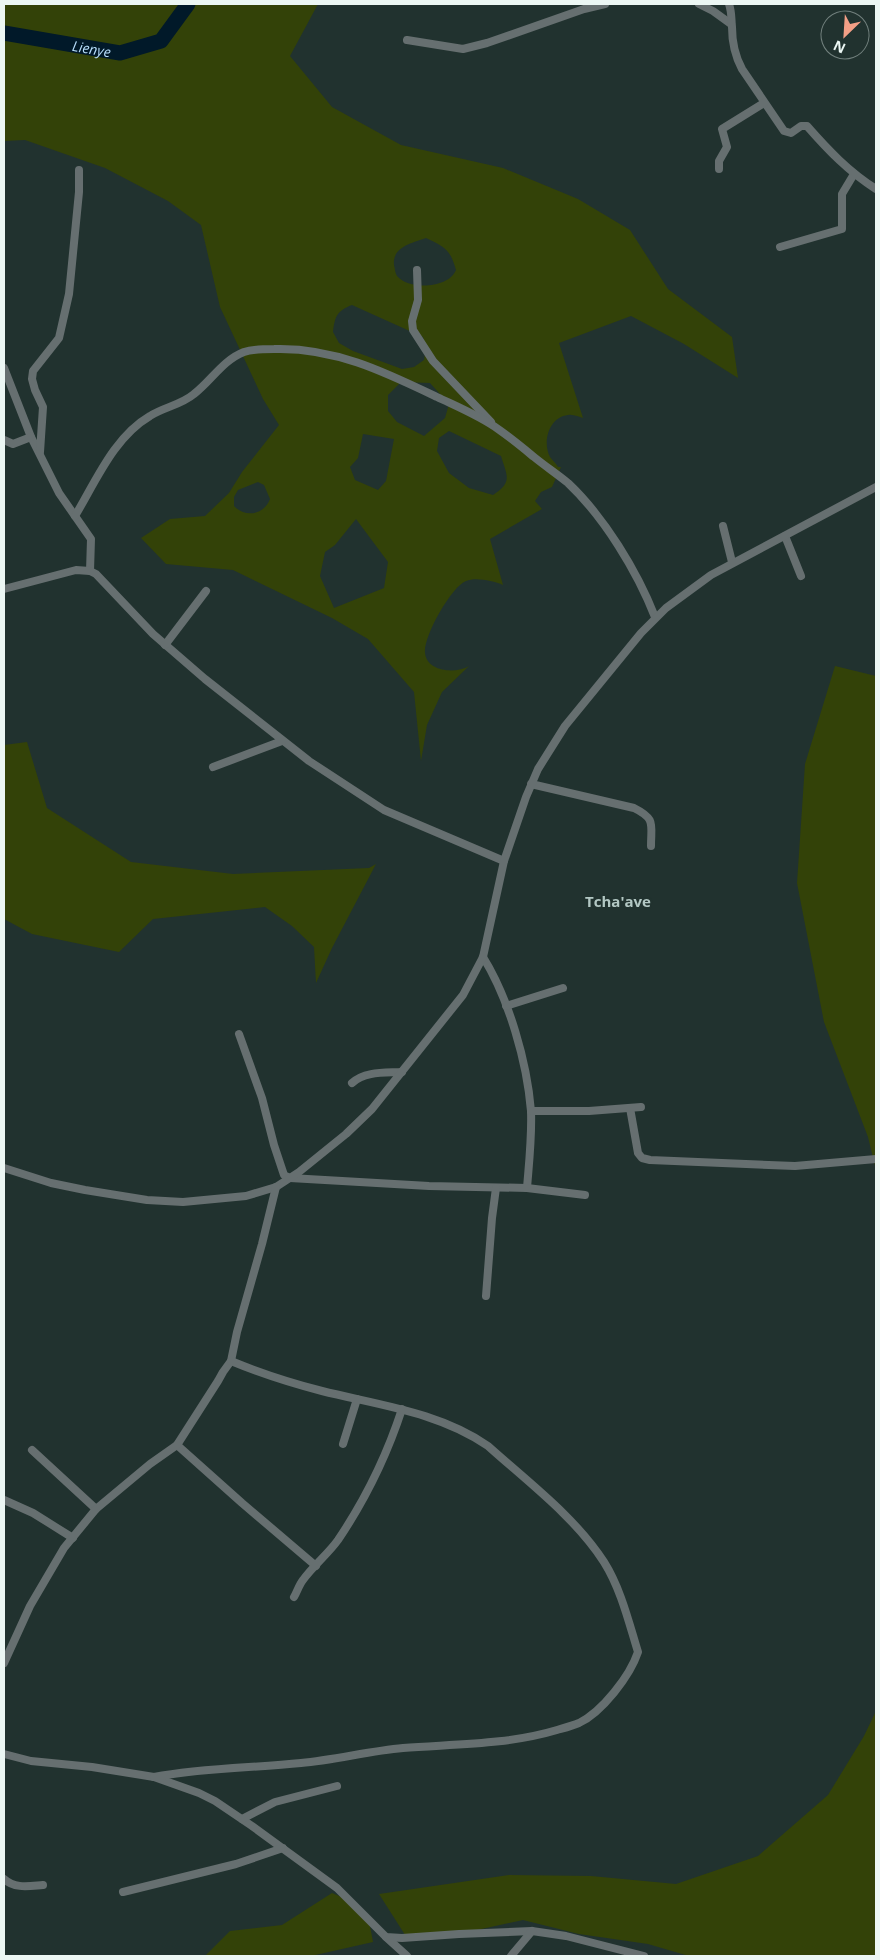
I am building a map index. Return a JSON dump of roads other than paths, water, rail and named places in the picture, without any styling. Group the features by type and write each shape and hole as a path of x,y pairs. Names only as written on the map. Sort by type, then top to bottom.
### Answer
{"street":[{"path":"408,40 463,49 487,43 584,6 605,4"},
{"path":"699,4 731,24"},
{"path":"729,4 732,14 731,24 737,58 742,69 784,131 791,133 801,126 807,126 828,151 854,174 876,189"},
{"path":"719,169 719,161 727,149 722,129 764,102"},
{"path":"40,452 43,407 35,390 32,379 33,371 59,338 69,294 79,192 79,170"},
{"path":"780,247 842,229 842,194 854,174"},
{"path":"418,270 418,300 412,322 413,330 434,361 498,429 568,483 594,512 621,552 648,598 655,617"},
{"path":"76,516 108,460 125,435 149,416 194,394 232,359 244,352 283,348 324,352 358,362 419,388 498,429"},
{"path":"4,368 32,437 59,493 91,539 90,571"},
{"path":"4,440 13,444 32,437"},
{"path":"4,1168 51,1183 147,1200 214,1200 246,1196 276,1187 312,1163 372,1109 463,996 483,957 504,860 532,784 549,749 564,726 655,617 685,593 732,562 876,487"},
{"path":"723,526 732,562"},
{"path":"785,536 801,576"},
{"path":"4,589 76,570 90,571 96,574 165,645 282,741 316,766 384,810 504,860"},
{"path":"165,645 206,591"},
{"path":"213,767 282,741"},
{"path":"532,784 634,808 647,814 651,822 651,846"},
{"path":"483,957 493,972 517,1035 530,1111 527,1188"},
{"path":"506,1006 563,988"},
{"path":"239,1034 262,1098 282,1170 284,1175 290,1178 527,1188 586,1195"},
{"path":"352,1083 358,1077 366,1074 402,1072"},
{"path":"530,1111 589,1111 641,1107"},
{"path":"630,1108 638,1153 642,1158 650,1160 795,1166 876,1159"},
{"path":"4,1663 30,1606 64,1548 96,1509 150,1464 177,1445 222,1372 231,1361 276,1187"},
{"path":"486,1296 496,1188"},
{"path":"154,1777 181,1772 309,1762 400,1748 450,1745 539,1735 579,1723 600,1708 619,1685 636,1659 638,1652 620,1596 605,1563 577,1528 488,1446 455,1427 402,1409 320,1390 231,1361"},
{"path":"343,1444 357,1399"},
{"path":"294,1597 302,1581 337,1542 363,1499 394,1433 402,1409"},
{"path":"177,1445 316,1566"},
{"path":"32,1450 54,1468 81,1497 96,1509"},
{"path":"4,1500 33,1513 73,1538"},
{"path":"4,1754 31,1761 92,1767 154,1777 200,1793 242,1819 337,1888 407,1956"},
{"path":"242,1819 275,1802 337,1786"},
{"path":"123,1892 236,1864 283,1848"},
{"path":"4,1879 10,1884 18,1886 43,1885"},
{"path":"386,1937 408,1938 532,1931 566,1936 644,1956"},
{"path":"511,1956 532,1931"}],"waterway":[{"name":"Lienye","path":"4,33 120,53 161,41 188,4"}],"district":[{"name":"Tcha'ave","path":"618,901"}]}
